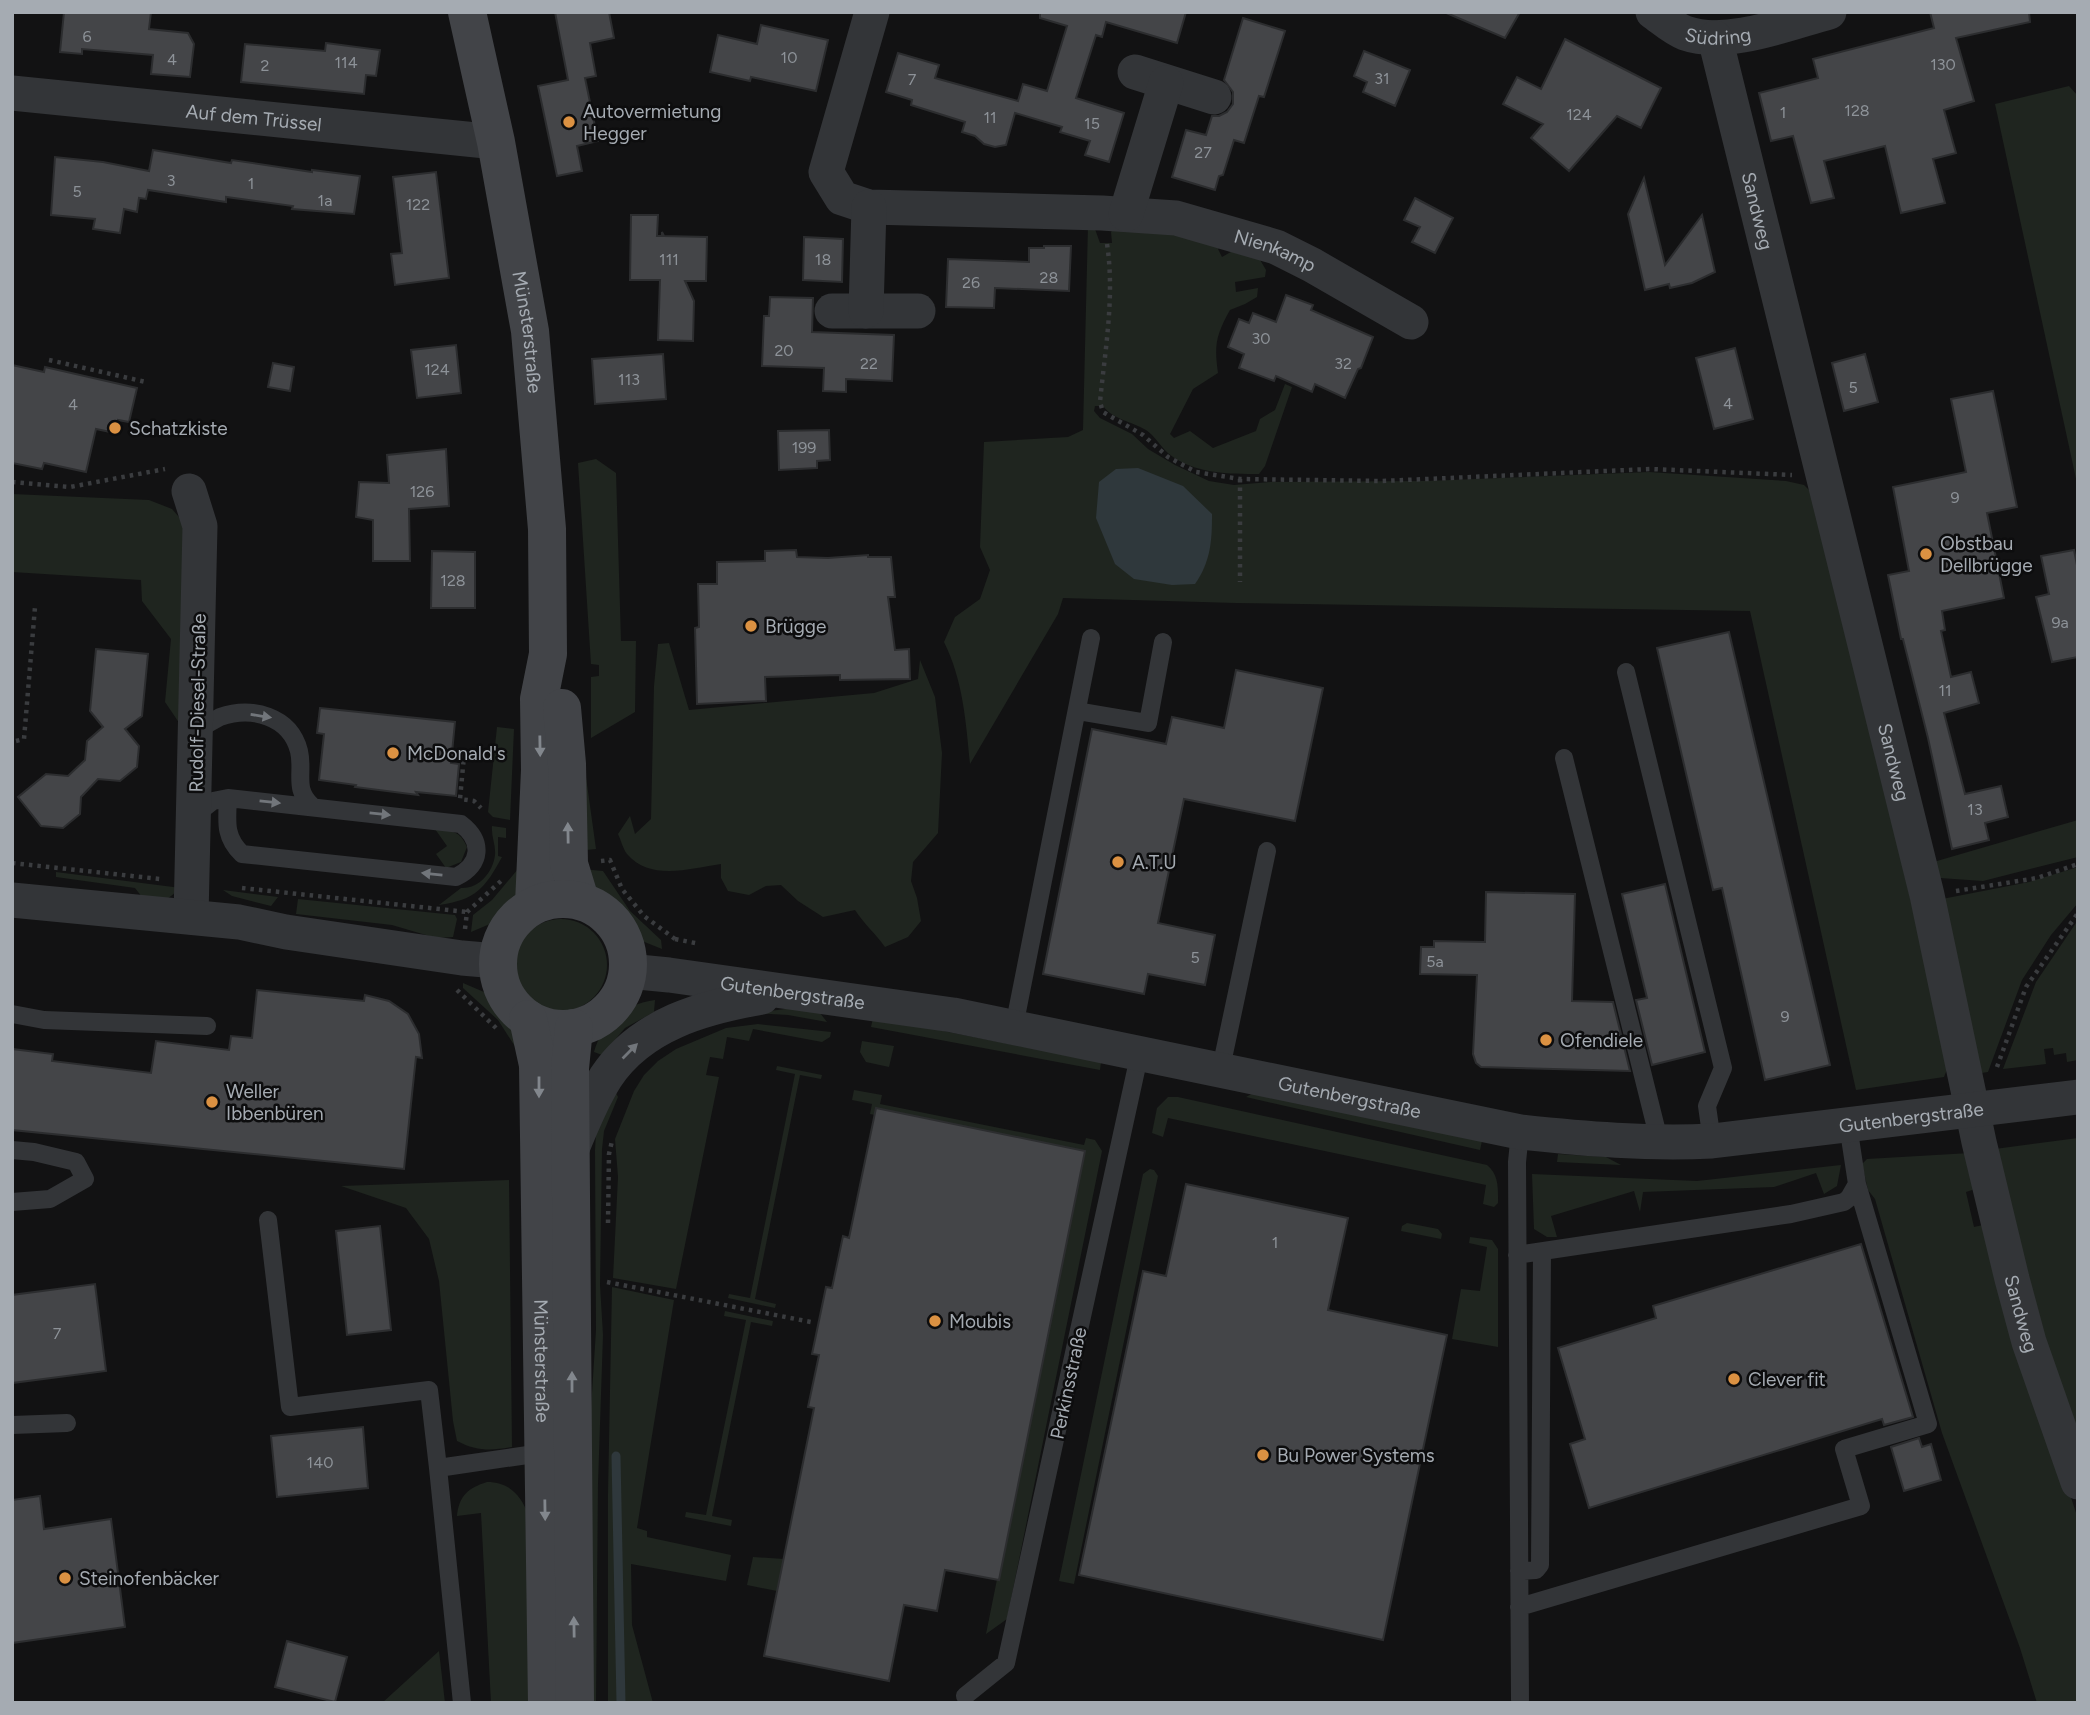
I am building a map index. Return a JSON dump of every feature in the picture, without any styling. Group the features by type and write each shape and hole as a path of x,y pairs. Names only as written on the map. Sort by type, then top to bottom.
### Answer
{"main road":[{"name":"Münsterstraße","path":"467,12 496,142 530,331 547,530 548,654 561,692 567,764 552,864 534,904"},
{"name":"Münsterstraße","path":"552,864 580,900"},
{"path":"479,960 500,944 519,914 534,904 549,900 580,900 597,907 617,927 627,953 628,971 622,992 610,1009 594,1021 574,1028 515,1028"},
{"name":"Münsterstraße","path":"479,960 499,979 505,995 515,1009 515,1028 538,1065 558,1451 575,1703"},
{"name":"Münsterstraße","path":"547,1703 571,1151 570,1068 574,1028"}],"street":[{"name":"Nienkamp","path":"872,12 825,172 842,198 869,207 1176,218 1276,247 1411,322"},
{"name":"Südring","path":"1653,12 1684,33 1715,38 1735,36 1829,12"},
{"name":"Sandweg","path":"1715,38 1927,895 1987,1109 2009,1267 2029,1342 2078,1482"},
{"path":"1114,214 1151,78 1214,97"},
{"name":"Auf dem Trüssel","path":"12,93 496,142"},
{"path":"866,311 869,207"},
{"path":"832,311 918,312"},
{"name":"Rudolf-Diesel-Straße","path":"189,491 200,526 191,917"},
{"path":"12,900 239,922 286,932 479,960"},
{"name":"Gutenbergstraße","path":"628,971 953,1014 1520,1132 1603,1141 1660,1144 1712,1141 2078,1097"},
{"name":"Münsterstraße","path":"571,1151 607,1076 635,1045 669,1023 716,1007 790,992"}],"lane":[{"path":"1014,1027 1091,638"},
{"path":"1077,711 1148,723 1163,642"},
{"path":"1626,672 1723,1068 1707,1106 1712,1141"},
{"path":"197,731 219,718 233,714 258,713 286,726 295,738 300,754 302,795 312,806"},
{"path":"1564,758 1660,1144"},
{"path":"195,815 213,801 228,798 461,824 471,832 476,841 474,864 467,872 456,877 242,854 231,844 227,832 228,798"},
{"path":"1221,1069 1267,850"},
{"path":"12,1014 44,1020 208,1026"},
{"name":"Perkinsstraße","path":"965,1696 1006,1663 1140,1052"},
{"path":"1519,1607 1861,1506 1844,1449 1928,1424 1857,1184 1848,1125"},
{"path":"1520,1132 1517,1162 1520,1700"},
{"path":"12,1150 76,1162 85,1179 50,1199 12,1202"},
{"path":"1517,1255 1815,1209 1843,1202 1849,1198 1857,1184"},
{"path":"268,1220 290,1407 429,1390 462,1703"},
{"path":"1519,1571 1536,1570 1541,1565 1542,1252"},
{"path":"12,1425 67,1423"},
{"path":"438,1468 558,1451"}],"path":[{"path":"1114,214 1100,402 1103,412 1143,435 1168,457 1196,472 1240,479 1381,481 1651,469 1824,476"},
{"path":"49,360 146,382"},
{"path":"12,482 70,487 166,469 189,491"},
{"path":"1240,479 1240,582"},
{"path":"16,741 24,739 36,607"},
{"path":"452,755 464,756 460,799 474,801 485,814"},
{"path":"515,1028 480,1010 457,990 479,960 467,912 504,878 514,861 552,864 610,860 622,889 644,916 675,939 702,945"},
{"path":"1927,895 2037,878 2078,864"},
{"path":"1987,1109 1997,1066 2026,987 2078,913"},
{"path":"669,975 675,939"},
{"path":"607,1282 811,1322"}],"shaded area":[{"path":"2069,86 2078,96 2078,488 1995,104"},
{"path":"1088,225 1095,229 1100,243 1112,243 1111,232 1115,227 1143,225 1226,243 1218,249 1222,257 1236,249 1259,258 1266,270 1265,277 1235,282 1236,292 1258,288 1257,297 1230,310 1217,340 1218,373 1193,389 1170,434 1174,438 1190,431 1213,448 1256,431 1260,419 1275,410 1285,384 1292,387 1265,466 1259,474 1224,473 1189,466 1169,454 1146,430 1117,417 1103,406 1095,406 1094,411 1100,418 1132,434 1148,449 1175,465 1209,481 1234,485 1649,472 1786,481 1804,485 1812,493 1950,1062 1944,1077 1856,1090 1750,611 1063,598 1058,614 970,764 960,686 944,642 955,617 980,599 990,570 980,547 984,442 1068,437 1083,430"},
{"path":"596,459 616,473 621,641 636,641 635,712 591,738 591,677 599,676 599,665 591,664 578,463"},
{"path":"1138,468 1183,486 1212,514 1210,550 1195,584 1172,585 1134,579 1115,564 1096,518 1099,482 1116,469"},
{"path":"12,494 149,500 172,509 186,525 186,733 165,702 171,639 142,601 141,580 12,572"},
{"path":"669,643 689,710 874,693 918,679 920,660 935,697 942,753 938,833 913,862 911,881 921,921 908,937 885,947 855,910 823,917 798,901 781,885 766,886 749,895 728,891 721,878 721,864 659,871 637,863 627,854 618,834 630,816 635,834 651,819 654,686 658,644"},
{"path":"497,727 514,729 510,820 493,817 488,812"},
{"path":"586,777 596,849 577,851"},
{"path":"2078,820 2078,857 1983,881 1940,878 1930,863"},
{"path":"492,826 506,828 506,838 498,837 498,856 502,857 490,877 471,896 439,905 461,888 474,886 488,873 495,855"},
{"path":"435,829 450,831 461,837 467,847 461,862 446,868 436,854 447,846"},
{"path":"2078,867 2078,903 2051,935 2022,980 1988,1072 1975,1074 1942,899 2029,882"},
{"path":"518,869 522,890 497,921 471,932 473,915 492,900"},
{"path":"581,869 603,871 630,911 661,940 662,949 637,939 616,910 596,895"},
{"path":"56,872 181,888 166,900 142,897 135,888 56,877"},
{"path":"223,890 278,897 271,906 232,896"},
{"path":"298,899 455,915 457,919 453,937 436,938 392,925 296,914"},
{"path":"561,919 579,922 594,932 604,947 607,965 604,983 594,998 579,1008 561,1011 543,1008 528,998 518,983 515,965 518,947 528,932 543,922"},
{"path":"2078,920 2078,1060 2067,1062 2066,1053 2054,1055 2053,1048 2044,1049 2046,1064 2003,1069 2036,982"},
{"path":"463,983 484,992 512,1024 516,1048 498,1020 463,988"},
{"path":"655,1000 654,1012 625,1028 602,1055 594,1052 603,1032 616,1017 634,1006"},
{"path":"793,1008 820,1013 827,1022 788,1015 754,1013"},
{"path":"873,1018 1101,1062 1100,1070 871,1027"},
{"path":"758,1024 831,1032 830,1037 822,1042 753,1029 749,1041 727,1037 723,1059 710,1057 706,1075 719,1077 676,1289 613,1278 618,1177 615,1139 634,1091 644,1075 658,1061 676,1049 726,1028"},
{"path":"862,1041 894,1046 889,1067 866,1062 860,1052"},
{"path":"777,1066 822,1075 821,1079 800,1075 755,1299 776,1304 775,1308 728,1298 729,1294 750,1298 795,1074 776,1070"},
{"path":"854,1090 882,1095 880,1104 1084,1145 1086,1138 1095,1140 1102,1151 1007,1619 986,1634 1082,1157 870,1114 872,1104 852,1100"},
{"path":"615,1091 618,1097 604,1131 602,1149 600,1285 603,1335 598,1484 596,1703 587,1703 586,1487 596,1330 595,1150 596,1132"},
{"path":"1257,1091 1482,1141 1480,1150 1246,1097"},
{"path":"1168,1097 1487,1165 1496,1177 1498,1203 1494,1207 1483,1204 1486,1185 1168,1118 1163,1137 1152,1133 1157,1108"},
{"path":"2078,1138 2078,1463 1995,1149"},
{"path":"1970,1153 1981,1187 1966,1192 1974,1227 1983,1225 2078,1519 2078,1703 2037,1703 2020,1648 1942,1433 1875,1199 1868,1190 1862,1164 1867,1159"},
{"path":"1558,1154 1606,1157 1621,1165 1557,1162"},
{"path":"1841,1165 1837,1186 1824,1194 1816,1173 1774,1187 1643,1192 1640,1212 1634,1191 1551,1216 1557,1237 1547,1237 1534,1229 1532,1174 1697,1181"},
{"path":"1150,1169 1158,1176 1074,1584 1059,1581 1143,1174"},
{"path":"509,1180 512,1447 484,1449 457,1441 439,1281 429,1239 406,1208 341,1186"},
{"path":"1407,1223 1438,1229 1442,1234 1441,1239 1401,1231 1402,1226"},
{"path":"1470,1237 1492,1240 1498,1249 1498,1347 1452,1339 1461,1289 1480,1291 1487,1247 1469,1243"},
{"path":"612,1287 674,1300 637,1528 647,1531 647,1537 731,1555 726,1581 631,1564 632,1625 653,1703 608,1703"},
{"path":"725,1311 773,1321 772,1326 751,1322 712,1516 732,1520 731,1526 685,1517 686,1512 706,1515 746,1320 724,1316"},
{"path":"487,1482 508,1487 522,1502 529,1516 536,1703 491,1703 481,1513 457,1516 462,1498 475,1487"},
{"path":"753,1557 784,1559 777,1591 747,1585"},
{"path":"439,1651 445,1703 382,1703"}],"building":[{"path":"64,12 151,12 149,29 188,33 194,44 190,77 151,74 153,55 82,49 82,54 60,52"},
{"path":"555,12 609,12 614,38 590,43 596,76 585,78 598,141 577,146 582,171 557,176 538,86 568,80"},
{"path":"1040,12 1186,12 1177,43 1106,22 1102,37 1096,35 1076,98 1124,113 1109,162 1085,155 1090,141 1060,132 1062,127 1015,113 1006,145 995,147 984,144 975,136 962,132 965,122 911,105 912,100 886,92 898,53 939,65 935,78 1018,101 1023,84 1047,91 1067,26 1040,18"},
{"path":"1444,12 1520,12 1505,38"},
{"path":"1930,12 2029,12 2030,22 1956,38 1974,101 1944,110 1956,153 1933,159 1945,203 1901,213 1885,146 1824,161 1834,198 1811,203 1793,136 1771,141 1759,93 1818,78 1813,59 1934,28"},
{"path":"1243,18 1285,31 1264,97 1259,96 1244,143 1234,140 1223,175 1219,176 1215,190 1172,177 1186,130 1206,135 1212,116 1227,112 1233,104 1233,92 1224,80"},
{"path":"761,25 828,40 816,91 751,77 750,81 710,72 718,35 757,44"},
{"path":"1565,39 1661,88 1641,128 1617,116 1569,171 1531,138 1543,124 1503,104 1517,77 1541,89"},
{"path":"326,43 380,50 376,76 366,75 364,94 241,82 245,44 325,51"},
{"path":"1364,51 1410,70 1395,106 1363,92 1367,82 1354,76"},
{"path":"153,150 231,163 232,160 360,176 354,214 292,209 293,206 226,197 226,202 148,190 146,199 139,198 137,212 124,209 120,233 93,229 95,219 51,215 55,157 103,162 149,171"},
{"path":"436,172 449,278 395,285 391,254 402,253 393,177"},
{"path":"1644,178 1665,265 1702,215 1715,272 1692,283 1670,288 1669,284 1645,290 1628,214"},
{"path":"1415,198 1453,218 1435,253 1412,242 1420,227 1404,220"},
{"path":"631,215 658,215 657,236 662,236 662,232 664,236 707,237 706,281 685,281 694,301 693,341 658,340 660,280 630,280"},
{"path":"804,237 843,239 842,282 803,280"},
{"path":"1071,246 1069,291 995,288 994,308 946,307 948,259 1029,262 1029,248"},
{"path":"1286,295 1313,305 1311,310 1373,337 1345,398 1315,384 1312,392 1276,376 1274,381 1239,368 1244,354 1228,347 1239,319 1249,323 1253,313 1276,322"},
{"path":"770,297 813,298 812,332 894,335 892,381 846,379 846,392 823,391 824,368 762,366 764,316 769,316"},
{"path":"456,345 461,393 417,398 411,350"},
{"path":"1735,348 1753,419 1714,429 1696,358"},
{"path":"663,354 666,399 595,404 592,359"},
{"path":"1865,354 1878,402 1844,411 1832,363"},
{"path":"273,363 294,367 290,391 268,387"},
{"path":"12,365 44,372 45,367 137,388 129,422 118,420 115,433 96,429 86,472 44,463 42,469 12,463"},
{"path":"1993,391 2017,507 1987,513 2004,598 1942,611 1945,630 1941,631 1951,677 1971,672 1979,703 1944,713 1965,794 2001,786 2008,817 1985,823 1989,840 1952,849 1888,575 1909,571 1893,487 1966,472 1951,399"},
{"path":"829,430 830,460 817,461 817,468 779,470 778,431"},
{"path":"446,449 449,506 409,509 410,561 373,561 373,520 356,517 359,482 389,483 387,455"},
{"name":"Brügge","path":"796,550 797,557 891,557 895,597 888,597 895,650 909,649 910,679 840,680 840,675 765,677 766,701 697,704 695,628 699,627 698,584 717,584 717,562 765,561 765,551"},
{"path":"2074,550 2078,570 2078,657 2052,662 2036,597 2049,594 2041,556"},
{"path":"432,551 475,552 475,608 431,608"},
{"path":"1729,632 1830,1065 1765,1080 1722,888 1713,890 1657,648"},
{"path":"96,649 148,654 142,716 125,729 139,746 137,767 120,781 98,779 81,797 80,814 63,828 41,826 18,797 46,774 68,776 85,760 87,741 103,727 90,711"},
{"path":"1236,670 1323,688 1295,821 1184,799 1158,923 1215,935 1205,985 1148,974 1144,994 1043,974 1092,729 1166,744 1172,717 1224,728"},
{"name":"McDonald's","path":"320,708 455,722 451,763 459,764 456,796 416,792 418,795 319,780 324,734 317,733"},
{"path":"1665,884 1705,1052 1652,1065 1636,1000 1647,998 1622,894"},
{"path":"1486,892 1575,894 1572,1001 1613,1002 1630,1071 1481,1067 1476,1063 1473,1054 1477,975 1420,974 1421,947 1434,947 1434,941 1485,942"},
{"name":"Weller Ibbenbüren","path":"257,990 364,1001 365,995 389,1001 408,1014 419,1034 422,1058 416,1057 404,1169 12,1130 12,1049 53,1054 52,1061 151,1073 156,1041 229,1050 231,1036 252,1038"},
{"name":"Moubis","path":"876,1108 1085,1151 999,1580 945,1570 937,1611 904,1605 889,1681 764,1656 814,1408 808,1407 819,1355 812,1354 826,1287 832,1288 843,1236 849,1238"},
{"name":"Bu Power Systems","path":"1186,1184 1348,1218 1328,1310 1447,1335 1383,1640 1079,1575 1143,1271 1166,1276"},
{"path":"380,1226 391,1330 347,1335 336,1231"},
{"name":"Clever fit","path":"1861,1244 1913,1417 1884,1425 1882,1419 1589,1508 1570,1444 1585,1439 1558,1348 1656,1318 1653,1306"},
{"path":"95,1284 106,1371 12,1383 12,1295"},
{"path":"363,1427 368,1488 277,1497 271,1436"},
{"path":"1919,1438 1922,1447 1931,1444 1941,1480 1904,1491 1891,1447"},
{"name":"Steinofenbäcker","path":"40,1496 44,1529 111,1519 125,1627 12,1643 12,1500"},
{"path":"287,1641 347,1657 335,1702 275,1687"}],"waterway":[{"path":"616,1456 621,1703"}],"place":[{"name":"Autovermietung Hegger","path":"569,122"},
{"name":"Schatzkiste","path":"115,428"},
{"name":"Obstbau Dellbrügge","path":"1926,554"},
{"name":"Brügge","path":"751,626"},
{"name":"McDonald's","path":"393,753"},
{"name":"A.T.U","path":"1118,862"},
{"name":"Ofendiele","path":"1546,1040"},
{"name":"Weller Ibbenbüren","path":"212,1102"},
{"name":"Moubis","path":"935,1321"},
{"name":"Clever fit","path":"1734,1379"},
{"name":"Bu Power Systems","path":"1263,1455"},
{"name":"Steinofenbäcker","path":"65,1578"}]}
